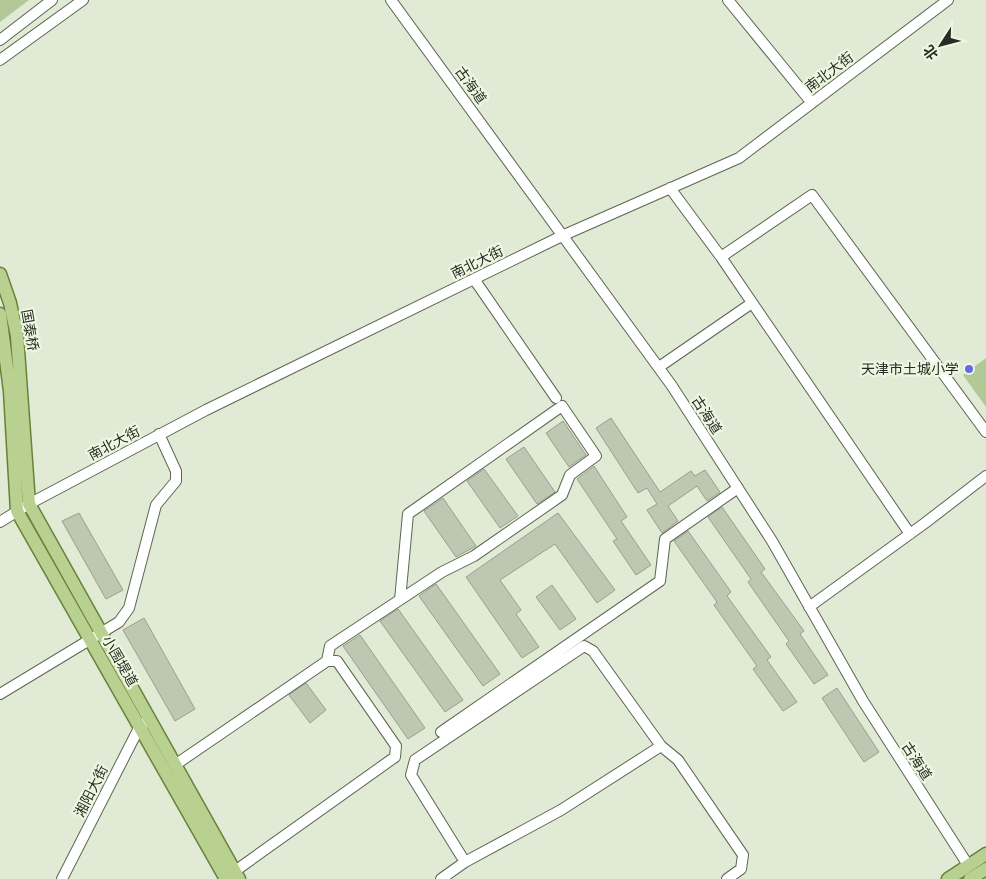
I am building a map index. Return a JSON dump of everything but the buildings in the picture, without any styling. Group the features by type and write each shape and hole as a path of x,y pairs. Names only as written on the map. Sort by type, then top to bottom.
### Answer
{"main road":[{"name":"国泰桥","path":"0,274 10,303 17,336 27,453"},
{"name":"国泰桥","path":"0,314 8,374 13,452"},
{"name":"小围堤道","path":"13,452 17,511 96,636"},
{"name":"小围堤道","path":"27,453 29,504 96,636 233,877"},
{"name":"小围堤道","path":"144,723 176,766 233,877"},
{"path":"948,879 986,854"},
{"path":"970,879 986,869"}],"street":[{"path":"0,40 52,0"},
{"path":"0,60 83,0"},
{"name":"古海道","path":"391,0 659,367 772,541 863,701 968,865"},
{"path":"728,0 812,103"},
{"name":"南北大街","path":"0,522 29,504 159,434 564,235 739,158 948,0"},
{"path":"670,188 721,257 910,534"},
{"path":"721,257 812,195 986,432"},
{"path":"474,279 556,398"},
{"path":"659,367 752,303"},
{"path":"327,661 330,646 400,600 442,572 474,556 562,495 570,475 596,456 562,406 408,514 400,600"},
{"path":"0,694 118,622 129,608 156,505 176,481 176,471 159,434"},
{"path":"809,607 986,476"},
{"path":"441,732 660,581 665,539 738,488"},
{"path":"465,862 411,775 415,760 584,646 593,651 661,746 678,760 743,855 741,869 727,879"},
{"path":"176,766 327,661 336,661 396,746 395,758 233,877"},
{"name":"湘阳大街","path":"62,879 144,723"},
{"path":"441,879 465,862 561,810 661,746"}],"green space":[{"path":"0,0 29,0 0,22"},
{"path":"986,358 986,407 963,375"}],"place":[{"name":"天津市土城小学","path":"969,369"}]}
